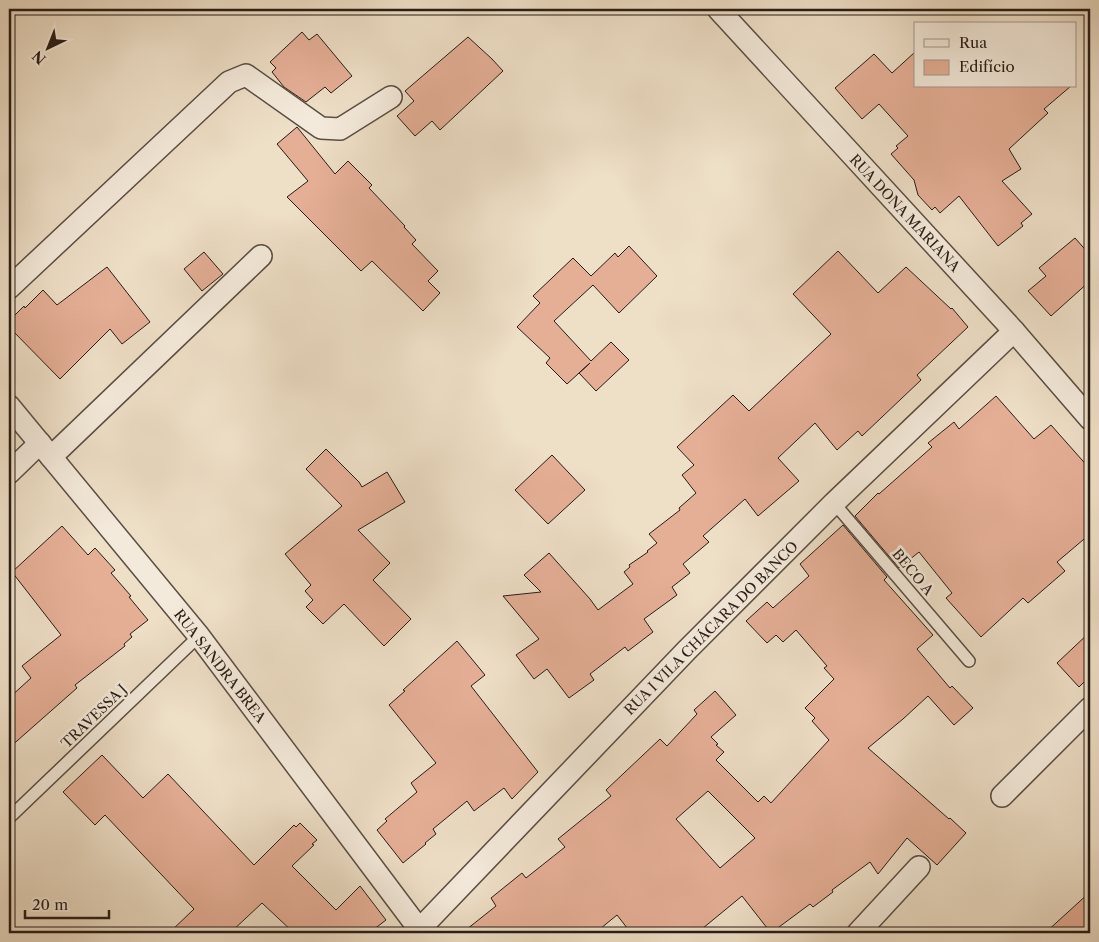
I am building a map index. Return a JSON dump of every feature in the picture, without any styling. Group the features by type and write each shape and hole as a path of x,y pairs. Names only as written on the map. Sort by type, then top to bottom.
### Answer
{"street":[{"name":"RUA DONA MARIANA","path":"718,9 1014,331 1090,418"},
{"path":"9,288 229,82 246,75 322,128 340,129 391,97"},
{"path":"9,473 45,450 261,256"},
{"name":"RUA I VILA CHÁCARA DO BANCO","path":"419,932 687,650 834,503 1014,331"},
{"name":"RUA SANDRA BREA","path":"9,406 200,636 419,932"},
{"path":"1002,796 1090,708"},
{"path":"858,933 919,867"}],"lane":[{"name":"BECO A","path":"834,503 969,661"},
{"name":"TRAVESSA J","path":"9,818 200,636"}],"building":[{"path":"302,32 309,40 317,34 352,76 331,93 325,87 306,102 284,87 272,72 276,68 270,62"},
{"path":"468,37 503,71 440,130 432,121 415,136 397,116 414,101 405,91"},
{"path":"914,53 914,88 1069,88 1044,109 1048,113 1009,149 1021,169 1002,181 1032,214 1021,223 1023,226 998,246 959,196 940,213 935,207 932,210 918,195 914,180 891,154 898,148 896,146 908,136 879,104 862,119 835,88 874,54 892,73"},
{"path":"297,127 335,174 348,161 372,185 369,188 405,226 416,240 412,244 438,271 428,281 440,293 423,311 372,261 361,271 287,197 308,181 277,144"},
{"path":"1075,238 1090,255 1090,281 1051,316 1028,291 1046,276 1039,268"},
{"path":"629,246 657,276 619,313 593,285 554,321 591,361 611,342 629,360 596,391 579,373 567,384 546,363 550,358 517,327 540,303 533,296 573,258 591,276 615,253 618,257"},
{"path":"838,251 878,293 906,267 952,308 968,327 917,375 921,380 862,436 858,431 837,450 815,423 778,458 799,481 758,516 745,499 703,536 709,542 683,564 690,573 672,587 677,595 644,619 653,632 628,651 625,647 590,674 594,680 569,698 547,669 534,679 516,655 539,639 503,596 541,592 524,575 549,553 598,610 633,584 624,572 630,567 629,565 648,552 657,543 649,534 680,510 679,508 696,493 682,475 694,465 677,447 733,395 749,411 831,334 793,294"},
{"path":"204,252 223,274 202,291 184,269"},
{"path":"107,267 150,322 122,344 110,329 60,379 9,327 9,321 43,290 57,305"},
{"path":"996,396 1034,439 1051,425 1090,469 1090,534 1057,562 1065,571 1028,603 1023,598 981,637 946,598 952,593 919,552 899,568 855,516 878,493 932,447 928,443 954,422 959,429"},
{"path":"326,449 362,487 387,472 405,502 358,530 390,563 373,580 411,619 384,646 344,604 323,624 306,607 313,600 305,591 311,585 285,554 342,506 306,469"},
{"path":"552,455 585,490 548,524 515,490"},
{"path":"843,525 887,577 884,580 933,635 917,649 950,688 952,686 973,708 954,725 928,696 868,748 966,833 937,865 907,838 878,874 870,862 832,890 833,892 813,907 810,904 771,933 742,896 697,933 631,933 617,915 595,933 462,933 496,906 491,898 522,873 526,878 565,847 558,839 611,796 606,790 660,739 667,746 697,714 694,710 715,691 736,715 711,737 724,752 716,760 758,802 764,796 771,803 829,740 812,721 815,718 805,708 834,679 824,668 827,666 796,630 783,642 776,635 767,643 746,621 767,602 773,608 809,576 800,564","holes":["708,791 755,838 720,868 676,819"]},
{"path":"62,526 88,555 95,548 115,570 111,573 148,620 130,634 132,637 124,644 125,646 75,685 77,688 9,748 9,698 31,678 22,666 61,635 12,572"},
{"path":"1090,632 1090,676 1079,687 1057,663"},
{"path":"457,641 485,675 471,686 538,772 512,799 504,788 474,811 467,801 433,829 436,834 403,863 377,830 387,821 385,819 417,792 411,783 436,763 389,705"},
{"path":"102,755 143,798 168,774 254,865 294,825 296,827 300,823 317,840 292,866 336,910 360,886 386,920 369,933 294,933 262,903 230,933 169,933 194,909 105,815 95,825 63,792"},
{"path":"1090,892 1090,933 1045,933"}]}
